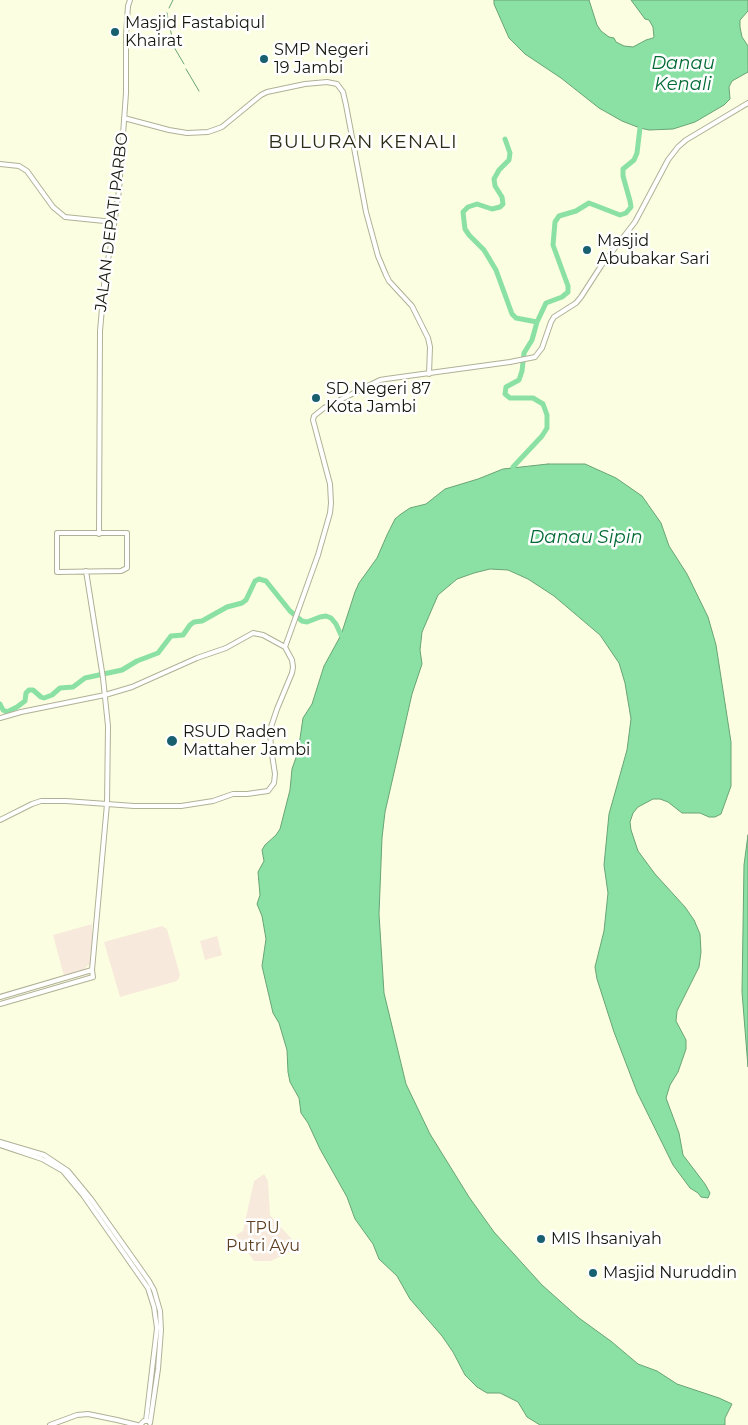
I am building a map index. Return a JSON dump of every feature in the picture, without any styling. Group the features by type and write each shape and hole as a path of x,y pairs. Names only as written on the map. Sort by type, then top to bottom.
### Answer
{"street":[{"name":"JALAN DEPATI PARBO","path":"99,534 100,331 105,274 119,190 124,118 126,35 130,0"},
{"path":"124,118 169,130 187,133 208,132 222,128 261,94 305,84 327,82 337,84 346,105 366,212 378,256 389,281 412,306 428,338 430,347 429,374"},
{"path":"285,647 318,555 326,529 331,502 328,477 313,420 314,416 324,408 380,380 532,359 538,355 554,317 576,303 581,297 601,266 632,226 668,160 678,147 686,140 748,103"},
{"path":"0,164 19,166 27,171 53,207 65,217 114,222"},
{"path":"57,533 99,534 127,533 127,568 123,571 58,572 57,533"},
{"path":"0,1004 94,977 92,970 107,804 108,726 86,572"},
{"path":"0,718 105,695 132,687 192,660 226,648 253,633 263,635 285,647 292,660 292,673 270,730 275,774 274,783 268,791 233,794 213,801 181,806 134,806 40,801 0,820"},
{"path":"0,997 92,970"},
{"path":"0,1143 42,1159 63,1171 128,1255 148,1288 156,1318 157,1328 149,1423 142,1422 138,1425 88,1414 77,1415 50,1425"}],"green space":[{"path":"92,924 92,957 90,964 81,972 64,976 53,935"},
{"path":"162,926 167,929 180,975 179,978 177,981 120,997 104,942"},
{"path":"217,936 222,955 205,960 200,941"},
{"name":"TPU Putri Ayu","path":"264,1174 268,1181 270,1215 299,1247 271,1261 254,1261 236,1235 243,1231 254,1181"}],"water":[{"name":"Danau Kenali","path":"494,0 589,0 597,25 601,31 624,46 633,47 654,37 653,27 649,20 645,19 631,0 748,0 748,11 740,20 740,27 742,37 748,46 748,72 732,81 729,87 730,99 724,105 695,122 673,129 649,130 640,128 622,121 599,108 561,78 525,54 509,38"},
{"name":"Danau Sipin","path":"548,464 585,464 616,478 642,496 661,523 669,546 687,574 708,617 716,645 731,742 731,786 721,814 709,817 700,813 682,813 668,802 653,799 638,807 633,813 630,822 638,851 655,874 685,907 694,920 700,934 701,952 699,967 677,1011 676,1021 686,1040 686,1049 666,1098 679,1133 683,1155 705,1184 710,1193 708,1198 701,1197 690,1188 673,1165 637,1092 614,1032 595,967 604,931 608,893 604,865 609,814 627,750 631,719 625,683 619,663 600,635 554,596 528,579 508,570 490,569 457,579 438,595 422,632 420,650 422,664 412,694 385,812 382,838 379,914 384,993 406,1084 430,1134 469,1197 494,1232 542,1285 579,1318 638,1364 657,1371 677,1384 732,1404 725,1418 725,1425 540,1425 527,1417 518,1402 500,1393 487,1393 477,1387 465,1375 442,1336 410,1299 397,1276 379,1259 373,1244 355,1219 347,1197 301,1113 299,1098 290,1082 287,1050 279,1023 273,1013 262,966 266,939 262,916 257,904 260,895 258,872 264,861 262,850 280,829 290,790 292,769 298,752 303,718 312,704 324,666 341,635 359,583 377,558 395,519 410,508 426,504 445,489 503,469"},
{"path":"748,835 748,1067 742,992 744,865"}],"waterway":[{"path":"169,8 173,0"},
{"path":"167,13 174,47 184,64"},
{"path":"186,69 199,91"},
{"path":"513,467 547,428 547,415 543,404 533,398 510,398 505,394 506,387 519,380 524,353 532,340 537,322 546,303 562,297 568,292 568,286 553,245 555,222 559,216 576,211 589,203 620,215 626,213 631,207 623,169 634,160 637,153 640,128"},
{"path":"505,139 510,153 509,160 499,170 494,179 503,204 492,209 477,204 468,207 463,212 465,229 484,250 496,270 512,314 516,318 537,322"},
{"path":"0,704 3,710 7,712 25,701 26,693 29,690 33,690 44,698 52,695 60,688 73,687 85,678 122,670 137,661 158,653 171,636 183,635 194,622 202,621 227,607 242,603 246,600 255,581 259,579 266,581 290,611 302,621 307,622 326,616 331,618 336,624 341,635"}],"place":[{"name":"Masjid Fastabiqul Khairat","path":"115,32"},
{"name":"SMP Negeri 19 Jambi","path":"264,59"},
{"name":"Masjid Abubakar Sari","path":"587,250"},
{"name":"SD Negeri 87 Kota Jambi","path":"316,398"},
{"name":"RSUD Raden Mattaher Jambi","path":"172,741"},
{"name":"MIS Ihsaniyah","path":"541,1239"},
{"name":"Masjid Nuruddin","path":"593,1273"}],"district":[{"name":"BULURAN KENALI","path":"363,142"}]}
